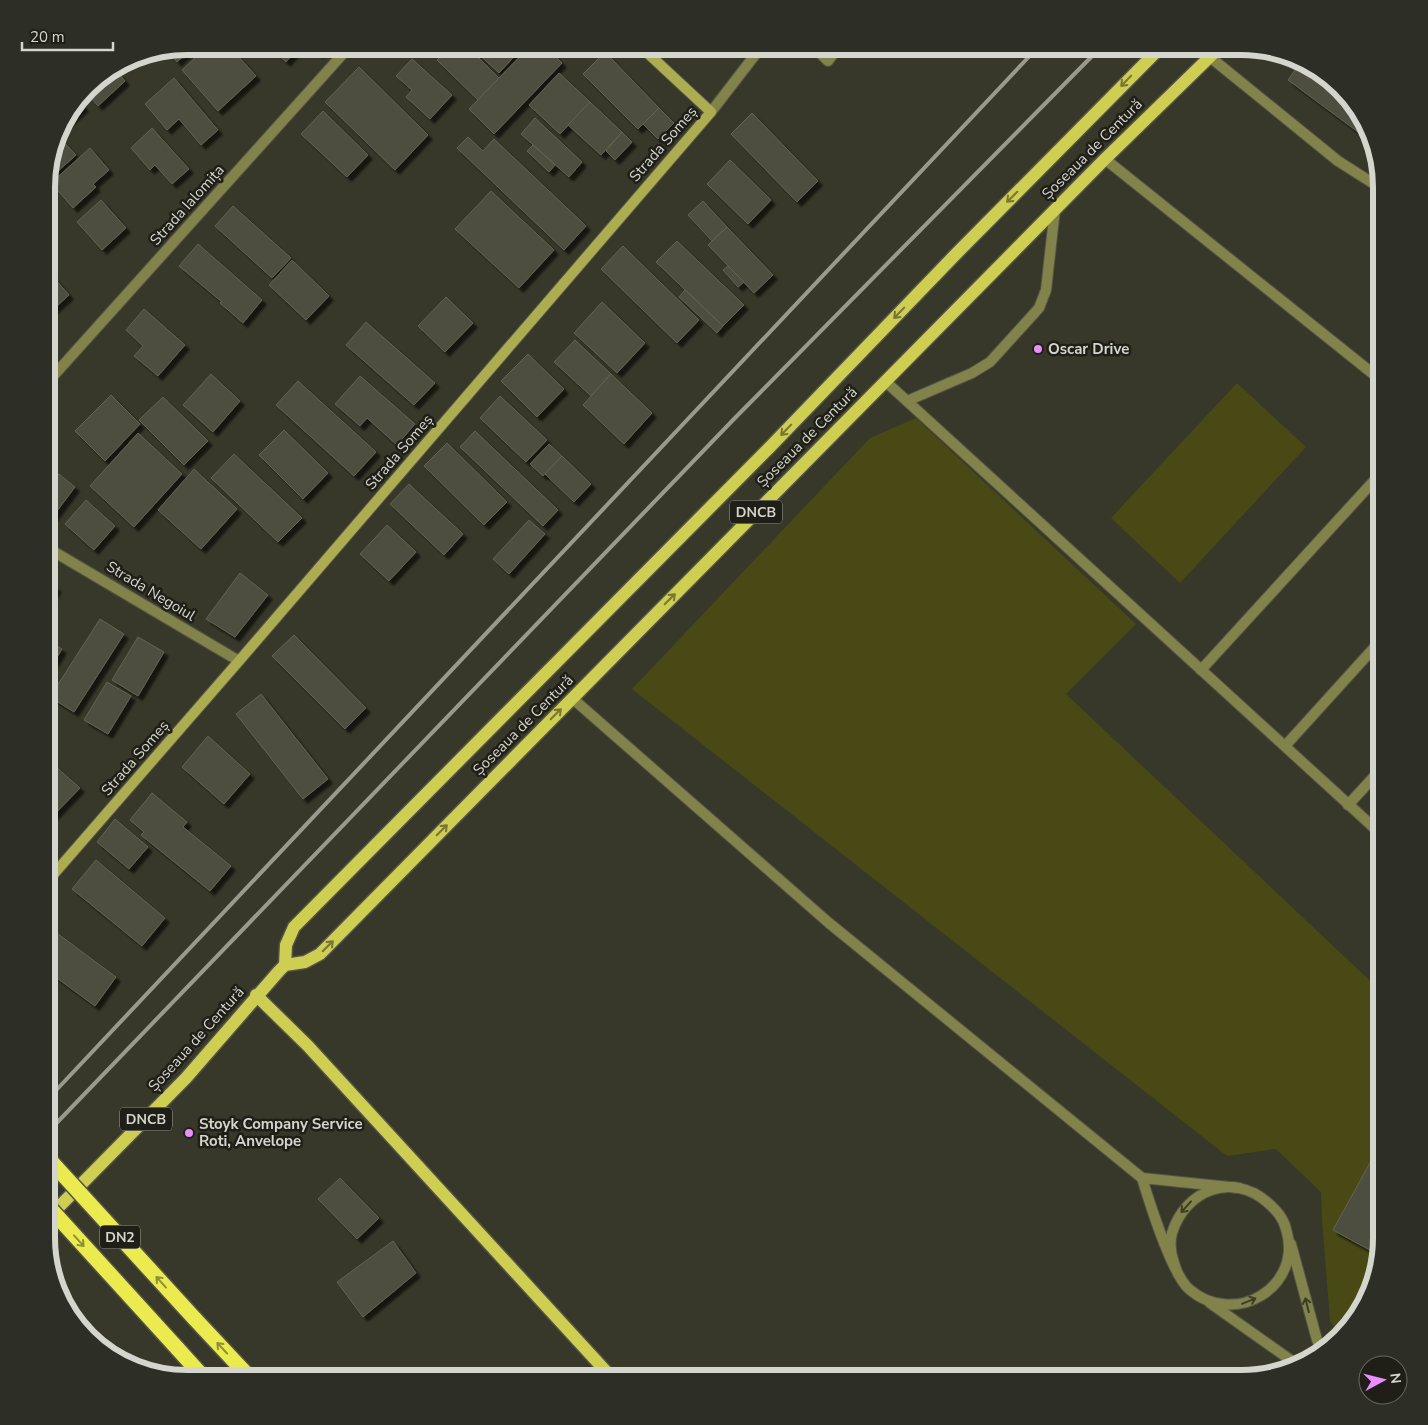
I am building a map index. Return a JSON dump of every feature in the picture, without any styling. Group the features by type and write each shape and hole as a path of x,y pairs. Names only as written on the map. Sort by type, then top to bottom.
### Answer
{"highway":[{"name":"DN2","path":"55,1166 242,1370"},
{"name":"DN2","path":"55,1214 197,1370"}],"main road":[{"name":"Șoseaua de Centură","path":"285,965 286,945 294,927 763,454 1151,55"},
{"name":"Șoseaua de Centură","path":"55,1211 186,1078 256,995 285,965 305,962 320,954 1055,208 1210,57"},
{"path":"256,995 308,1046 605,1370"}],"street":[{"name":"Strada Ialomița","path":"55,373 342,55"},
{"name":"Strada Someș","path":"55,873 711,112 650,55"},
{"path":"711,112 755,55"},
{"path":"823,55 828,60 832,55"},
{"path":"1210,57 1338,162 1373,183"},
{"path":"1105,159 1373,374"},
{"path":"907,401 972,373 990,362 1039,308 1046,290 1055,208"},
{"path":"885,381 1373,827"},
{"path":"1201,670 1373,482"},
{"name":"Strada Negoiul","path":"55,552 239,661"},
{"path":"1285,746 1373,649"},
{"path":"572,698 829,923 1142,1178 1178,1274"},
{"path":"1348,804 1373,778"},
{"path":"1142,1178 1239,1188 1257,1194 1277,1211 1287,1231 1319,1344"},
{"path":"1239,1188 1229,1187 1205,1192 1188,1204 1182,1211 1172,1235 1171,1256 1178,1274 1187,1288 1291,1360"},
{"path":"1207,1301 1218,1304 1238,1305 1252,1301 1276,1284 1286,1266 1288,1252 1287,1231"}],"shaded area":[{"path":"1237,383 1306,447 1180,583 1111,518"},
{"path":"916,418 1136,624 1066,694 1373,984 1373,1247 1363,1289 1346,1319 1336,1329 1330,1321 1321,1192 1276,1149 1227,1156 632,689 870,438"}],"building":[{"path":"184,55 177,62 171,56"},
{"path":"198,55 237,55 256,76 218,111 182,70"},
{"path":"279,55 292,55 286,62"},
{"path":"442,55 476,55 499,78 478,100 437,60"},
{"path":"480,55 516,55 499,73"},
{"path":"521,55 554,55 562,63 494,134 469,109"},
{"path":"602,55 608,55 659,108 638,129 583,74"},
{"path":"412,59 452,95 430,119 406,97 412,90 396,76"},
{"path":"359,67 428,135 395,170 325,102"},
{"path":"1297,68 1322,82 1351,113 1363,135 1288,80"},
{"path":"559,73 590,102 560,134 529,105"},
{"path":"119,74 125,81 98,106 91,97 113,77"},
{"path":"174,78 218,130 201,145 179,119 167,130 145,104"},
{"path":"590,102 622,132 601,155 568,125"},
{"path":"659,108 674,123 658,139 643,124"},
{"path":"323,111 368,155 347,177 301,134"},
{"path":"752,113 818,181 797,202 731,134"},
{"path":"535,118 582,162 569,177 521,134"},
{"path":"152,128 189,169 172,184 155,165 150,170 131,148"},
{"path":"622,132 632,142 615,160 606,151"},
{"path":"468,137 483,151 494,139 586,226 564,250 457,148"},
{"path":"63,141 76,155 56,173"},
{"path":"533,145 555,165 549,172 527,151"},
{"path":"90,148 109,170 93,184 96,187 73,208 55,188 55,179"},
{"path":"730,160 771,200 748,224 707,184"},
{"path":"491,191 554,250 519,288 455,229"},
{"path":"101,200 126,228 102,250 77,222"},
{"path":"703,201 727,227 712,241 688,215"},
{"path":"233,206 291,258 272,278 215,226"},
{"path":"727,227 773,275 754,293 708,245"},
{"path":"677,241 744,305 723,326 656,262"},
{"path":"198,244 262,300 243,323 220,303 222,302 179,266"},
{"path":"623,246 699,320 677,343 601,269"},
{"path":"292,260 329,296 306,320 269,285"},
{"path":"728,266 744,282 738,287 723,270"},
{"path":"55,279 69,295 55,308"},
{"path":"685,290 723,326 717,333 679,297"},
{"path":"446,297 473,323 445,352 418,326"},
{"path":"602,302 645,343 617,373 574,333"},
{"path":"144,309 185,345 158,376 134,356 143,346 126,330"},
{"path":"366,322 435,383 414,405 346,345"},
{"path":"575,340 611,374 591,396 554,362"},
{"path":"528,354 564,389 537,417 501,381"},
{"path":"211,374 240,401 213,432 183,405"},
{"path":"611,374 652,413 624,444 583,405"},
{"path":"360,376 415,424 397,445 367,418 360,426 335,404"},
{"path":"298,381 376,452 354,476 276,405"},
{"path":"111,395 140,424 105,461 75,431"},
{"path":"500,396 547,440 526,462 480,418"},
{"path":"163,397 208,441 184,465 139,420"},
{"path":"284,430 328,473 303,499 259,455"},
{"path":"475,431 558,510 543,526 460,447"},
{"path":"138,433 182,474 134,527 90,486"},
{"path":"447,443 507,502 484,525 424,466"},
{"path":"549,444 562,456 543,476 530,464"},
{"path":"234,454 302,518 278,542 211,478"},
{"path":"562,456 591,484 574,502 545,474"},
{"path":"194,469 237,509 201,549 158,510"},
{"path":"59,474 75,487 55,514 55,479"},
{"path":"409,484 463,534 444,555 390,504"},
{"path":"86,500 115,526 94,550 65,524"},
{"path":"529,520 545,534 509,574 493,559"},
{"path":"387,525 416,552 389,581 360,554"},
{"path":"240,573 268,595 235,637 206,619"},
{"path":"100,619 124,634 74,712 55,700 55,689"},
{"path":"294,635 366,708 345,729 272,656"},
{"path":"138,637 164,652 138,696 112,680"},
{"path":"55,645 62,649 55,660"},
{"path":"107,682 131,696 108,734 84,720"},
{"path":"261,694 328,779 303,799 236,714"},
{"path":"208,736 250,774 224,804 182,767"},
{"path":"55,766 80,788 55,814"},
{"path":"152,793 187,822 183,827 231,866 210,891 141,835 144,832 130,820"},
{"path":"115,819 148,847 129,869 97,842"},
{"path":"96,860 165,918 142,946 72,889"},
{"path":"55,932 116,977 95,1006 55,977"},
{"path":"1373,1157 1372,1251 1333,1230"},
{"path":"340,1178 379,1218 357,1239 318,1199"},
{"path":"393,1241 416,1273 363,1317 337,1282"}],"railway":[{"path":"55,1091 1031,55"},
{"path":"55,1125 733,420 1093,55"}],"place":[{"name":"Oscar Drive","path":"1038,349"},
{"name":"Stoyk Company Service Roti, Anvelope","path":"189,1133"}]}
